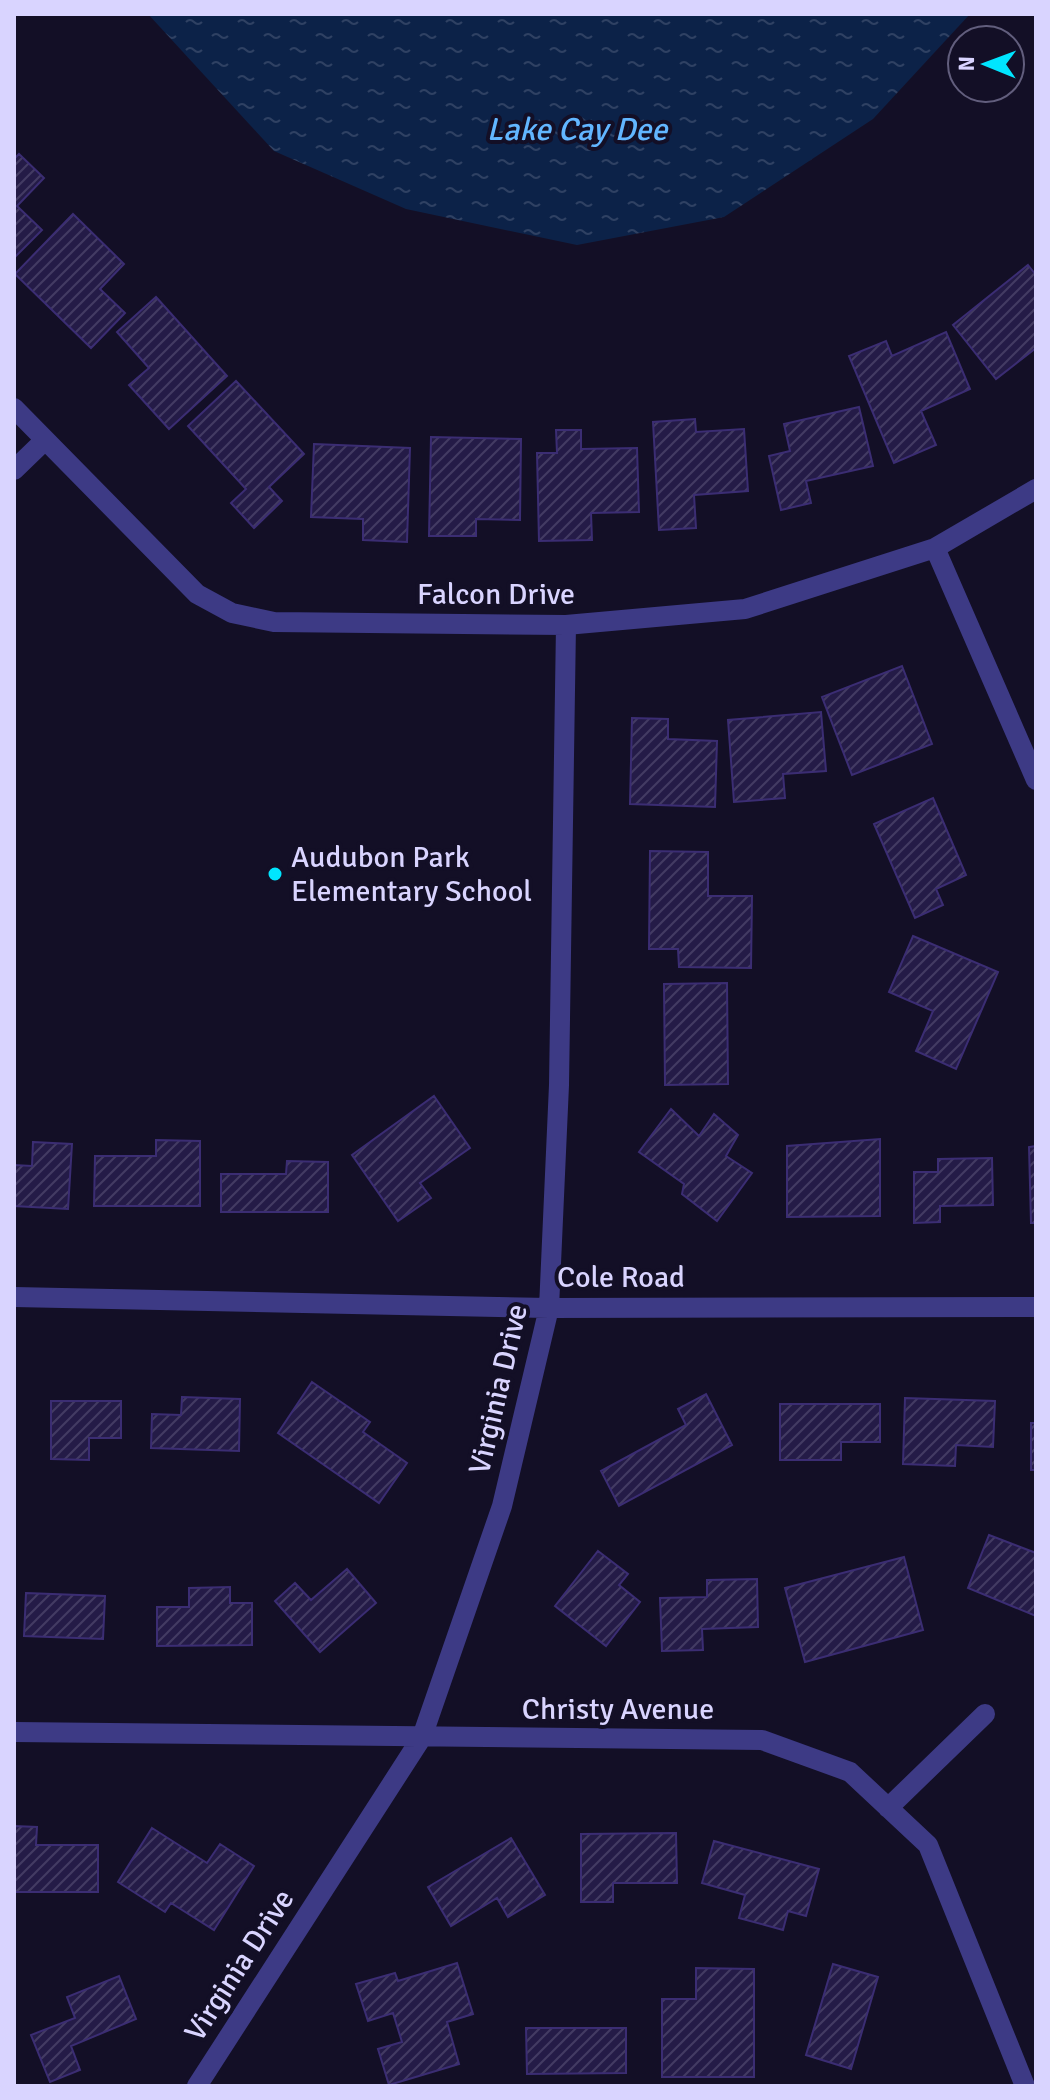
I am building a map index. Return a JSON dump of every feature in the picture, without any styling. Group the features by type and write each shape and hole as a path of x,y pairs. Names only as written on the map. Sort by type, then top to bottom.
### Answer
{"street":[{"name":"Falcon Drive","path":"14,408 176,576 214,606 232,613 286,623 566,625 745,609 935,548 1036,489"},
{"path":"14,470 45,440"},
{"path":"935,548 1036,780"},
{"name":"Virginia Drive","path":"197,2086 422,1737 502,1506 549,1308 559,1070 566,625"},
{"name":"Cole Road","path":"14,1297 549,1308 1036,1307"},
{"path":"888,1808 985,1714"},
{"name":"Christy Avenue","path":"14,1732 762,1740 850,1772 928,1845 1025,2086"}],"water":[{"name":"Lake Cay Dee","path":"148,14 970,14 961,24 946,24 946,40 873,119 724,217 577,245 406,209 274,151"}],"building":[{"path":"19,154 44,178 17,206 42,230 14,258 14,159"},
{"path":"73,214 124,264 100,289 125,313 91,348 15,274"},
{"path":"1028,265 1036,275 1036,348 996,379 953,325"},
{"path":"156,297 227,376 169,429 129,385 149,368 117,332"},
{"path":"946,332 970,389 921,411 936,445 894,463 849,356 886,341 892,356"},
{"path":"236,381 304,454 269,487 282,501 254,528 231,503 246,489 188,426"},
{"path":"859,407 873,466 806,481 811,503 781,510 769,456 790,451 784,424"},
{"path":"695,419 696,432 744,429 748,491 694,495 696,528 659,530 653,422"},
{"path":"556,430 581,430 581,449 637,448 639,512 591,513 592,540 539,541 537,453 557,453"},
{"path":"431,437 521,439 520,520 476,519 476,536 429,536"},
{"path":"314,444 410,448 407,542 363,540 363,519 311,517"},
{"path":"902,666 932,744 852,775 822,697"},
{"path":"821,712 826,771 783,774 785,798 734,802 728,720"},
{"path":"632,718 668,719 668,739 717,741 715,807 630,804"},
{"path":"933,798 966,875 936,889 943,905 915,918 874,824"},
{"path":"650,851 708,852 708,896 752,896 751,968 679,967 678,949 649,949"},
{"path":"913,936 998,972 956,1069 916,1051 933,1011 889,992"},
{"path":"727,983 728,1084 665,1085 664,984"},
{"path":"434,1096 470,1148 420,1183 431,1198 398,1221 352,1155"},
{"path":"671,1109 699,1136 714,1114 738,1135 726,1156 752,1173 717,1221 682,1194 684,1184 639,1152"},
{"path":"880,1139 880,1216 787,1217 787,1146"},
{"path":"156,1140 200,1141 200,1206 94,1206 95,1156 156,1156"},
{"path":"33,1142 72,1144 68,1209 14,1206 14,1165 32,1166"},
{"path":"1036,1146 1036,1223 1031,1223 1029,1147"},
{"path":"992,1158 993,1205 940,1206 940,1222 914,1223 914,1172 938,1172 938,1159"},
{"path":"287,1161 328,1162 328,1212 221,1212 221,1174 286,1174"},
{"path":"312,1382 370,1422 363,1432 407,1463 379,1503 278,1433"},
{"path":"706,1394 732,1445 619,1506 601,1471 686,1425 678,1409"},
{"path":"182,1397 240,1399 239,1451 151,1448 152,1414 181,1415"},
{"path":"905,1398 995,1401 993,1447 956,1445 955,1466 903,1464"},
{"path":"51,1401 121,1401 121,1438 89,1438 89,1460 51,1459"},
{"path":"780,1404 880,1404 880,1442 841,1442 841,1460 780,1460"},
{"path":"1031,1423 1036,1423 1036,1470 1031,1470"},
{"path":"989,1535 1036,1553 1036,1616 968,1588"},
{"path":"598,1551 628,1574 619,1585 640,1602 606,1646 555,1606"},
{"path":"904,1557 923,1630 805,1662 785,1588"},
{"path":"347,1569 376,1603 320,1652 275,1601 295,1583 311,1600"},
{"path":"757,1579 758,1627 702,1629 703,1650 662,1651 660,1598 707,1597 707,1580"},
{"path":"230,1587 230,1603 252,1603 252,1645 157,1646 157,1607 189,1607 189,1588"},
{"path":"26,1593 105,1596 103,1639 24,1636"},
{"path":"14,1826 37,1827 36,1845 98,1845 98,1892 14,1892"},
{"path":"152,1828 207,1863 220,1844 254,1866 214,1930 171,1903 165,1912 118,1882"},
{"path":"676,1833 677,1883 613,1883 613,1902 581,1902 581,1834"},
{"path":"511,1838 545,1895 508,1917 497,1898 451,1926 428,1887"},
{"path":"714,1841 819,1869 806,1916 788,1911 783,1930 739,1918 745,1895 702,1883"},
{"path":"457,1963 473,2014 447,2022 459,2064 389,2085 378,2049 402,2042 393,2013 368,2021 356,1984 395,1973 398,1981"},
{"path":"833,1964 878,1977 851,2069 806,2055"},
{"path":"696,1968 754,1969 754,2077 662,2077 662,1999 696,1999"},
{"path":"119,1976 136,2019 71,2046 80,2070 50,2082 31,2035 75,2018 67,1997"},
{"path":"526,2028 626,2028 626,2073 527,2074"}],"place":[{"name":"Audubon Park Elementary School","path":"275,874"}]}
